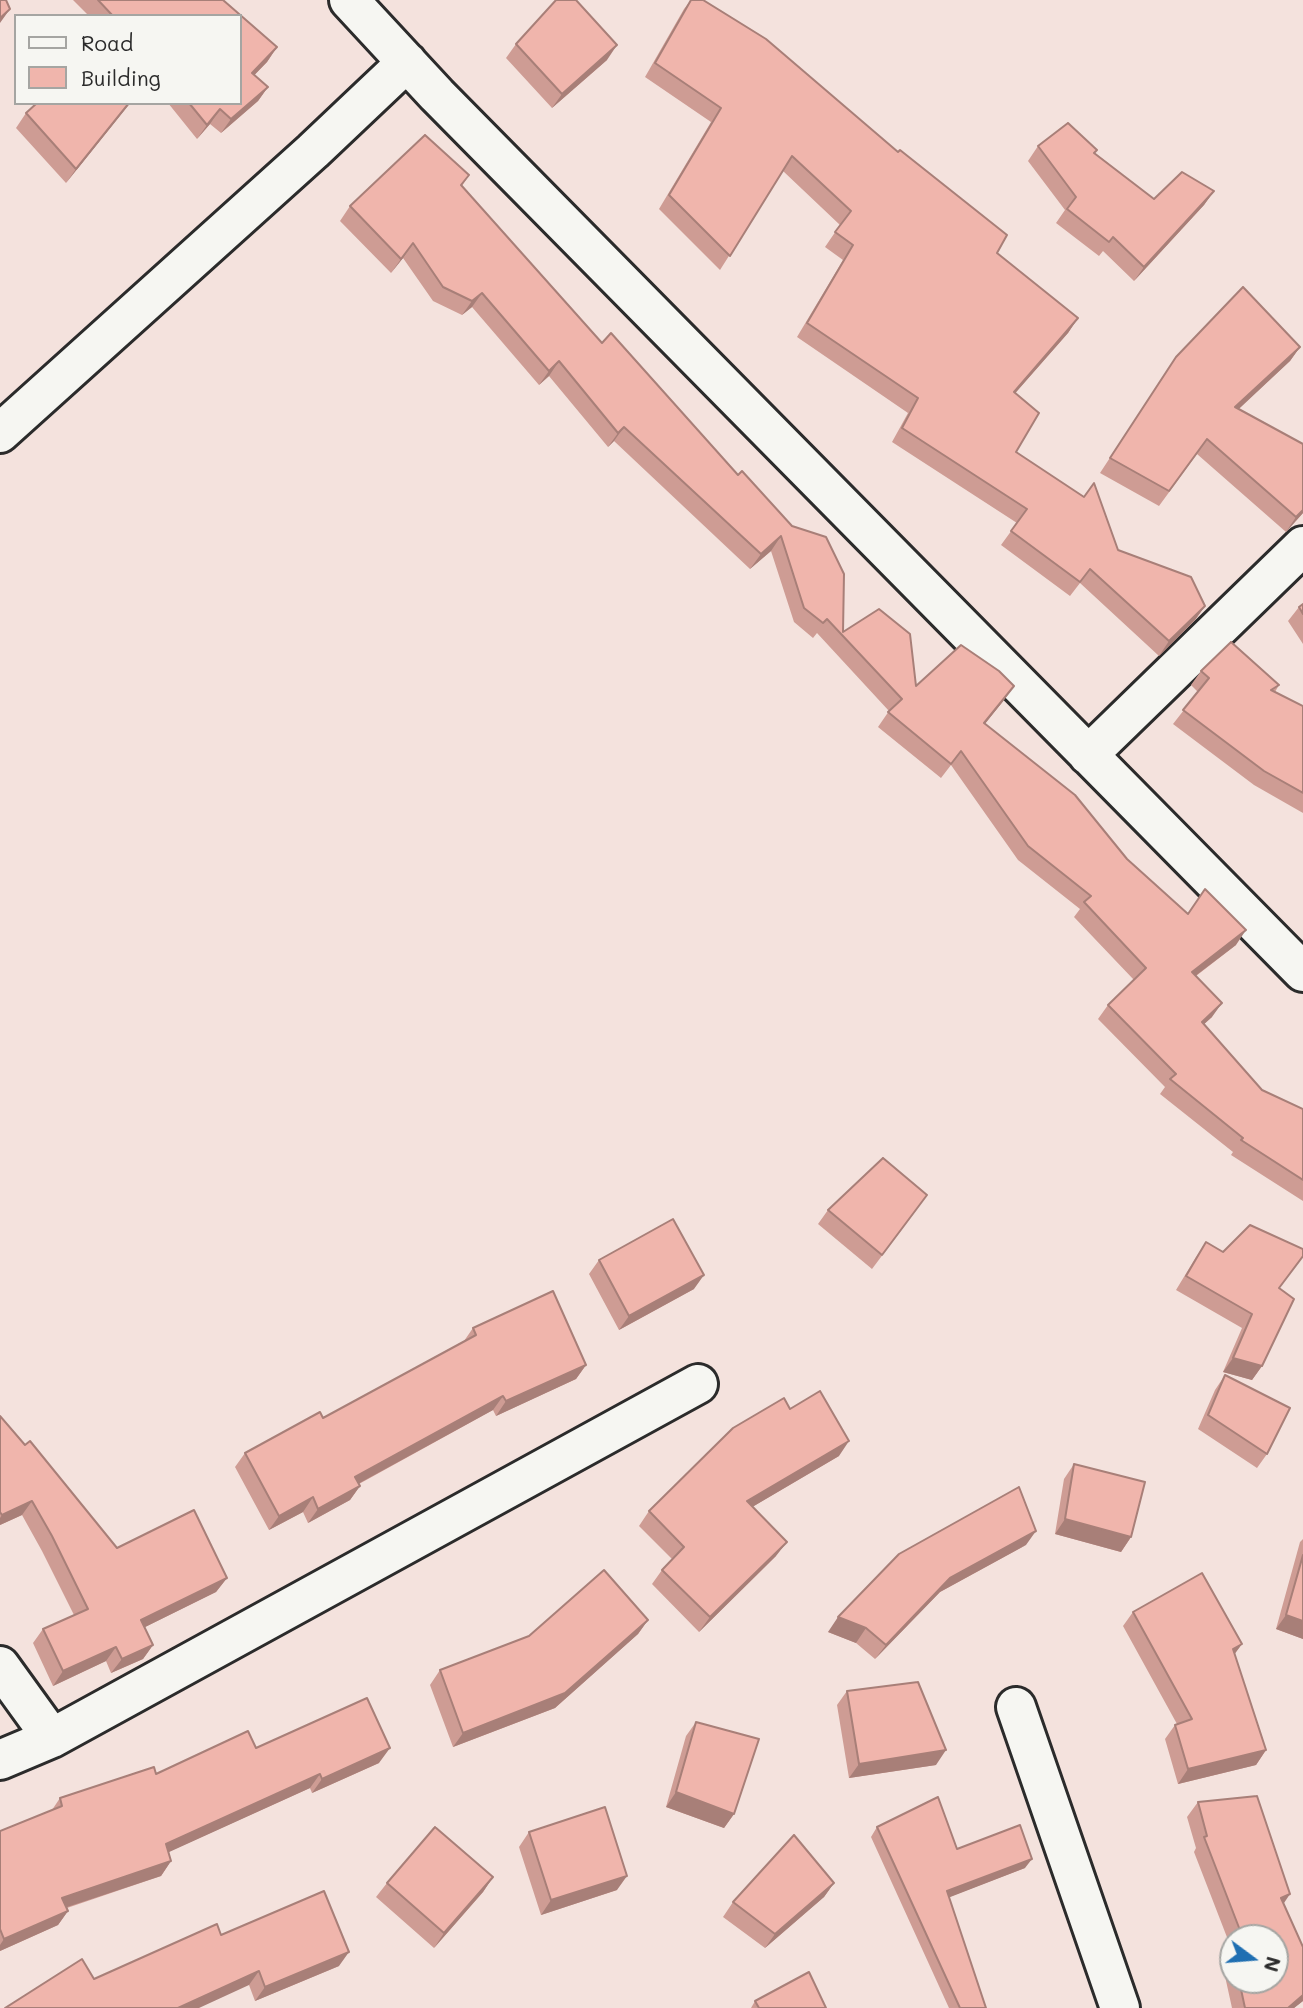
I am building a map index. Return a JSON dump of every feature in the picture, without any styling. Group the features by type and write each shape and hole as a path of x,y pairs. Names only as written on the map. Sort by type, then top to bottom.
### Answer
{"street":[{"path":"349,0 1303,972"},
{"path":"0,433 313,151 407,62"},
{"path":"1088,755 1303,546"},
{"path":"0,1760 52,1738 698,1384"},
{"path":"0,1666 52,1738"},
{"path":"1016,1707 1120,2008"}],"building":[{"path":"0,0 6,0 10,9 0,18"},
{"path":"98,0 223,0 239,14 111,14"},
{"path":"556,0 576,0 617,45 562,94 516,44"},
{"path":"691,0 703,0 766,39 898,152 900,150 1007,235 997,253 1078,318 1014,392 1039,413 1016,452 1084,497 1094,483 1118,550 1191,577 1205,606 1169,641 1090,569 1080,582 1011,531 1027,509 902,428 918,398 807,323 853,245 835,232 851,211 792,156 730,256 669,195 721,108 655,63"},
{"path":"242,17 277,47 252,73 268,87 231,119 220,109 207,125 191,105 242,105"},
{"path":"35,105 127,105 76,169 26,113"},
{"path":"1068,123 1097,150 1094,153 1154,199 1182,172 1214,191 1144,267 1113,237 1109,242 1067,209 1076,197 1038,146"},
{"path":"425,135 469,175 461,185 602,343 611,333 738,475 742,471 792,526 826,537 844,574 843,632 879,609 910,634 916,686 961,645 999,671 1014,686 984,723 1075,795 1127,859 1188,914 1205,889 1246,930 1192,972 1222,1003 1202,1022 1262,1090 1303,1109 1303,1180 1241,1140 1243,1138 1170,1079 1176,1074 1108,1005 1146,968 1084,902 1091,896 1028,846 961,751 951,764 888,712 902,699 827,619 823,623 804,608 781,536 761,554 624,427 618,433 559,361 549,371 482,293 472,301 443,287 413,243 401,259 350,206"},
{"path":"1243,287 1300,347 1235,407 1303,444 1303,510 1296,517 1207,439 1169,491 1110,458 1176,357"},
{"path":"1231,642 1279,685 1271,690 1303,706 1303,793 1264,771 1183,710 1209,678 1201,671"},
{"path":"883,1158 927,1195 882,1255 828,1210"},
{"path":"673,1219 704,1275 629,1316 599,1260"},
{"path":"1250,1225 1303,1249 1303,1256 1279,1288 1294,1299 1262,1366 1233,1358 1252,1314 1186,1276 1206,1242 1223,1252"},
{"path":"553,1291 586,1365 506,1401 503,1396 355,1477 360,1486 318,1509 313,1497 279,1516 245,1453 320,1412 323,1418 476,1335 473,1328"},
{"path":"1225,1375 1290,1408 1267,1454 1208,1415"},
{"path":"820,1391 849,1441 747,1501 787,1542 710,1617 662,1570 684,1547 649,1511 733,1428 784,1398 790,1409"},
{"path":"0,1416 25,1445 30,1441 117,1548 194,1510 227,1578 141,1620 153,1645 122,1659 116,1647 63,1671 43,1629 88,1609 32,1501 2,1515 0,1512"},
{"path":"1074,1464 1145,1482 1131,1537 1065,1519"},
{"path":"1019,1487 1036,1531 950,1578 886,1645 866,1628 838,1617 899,1554"},
{"path":"1303,1555 1303,1621 1286,1615"},
{"path":"604,1570 648,1620 565,1693 463,1733 440,1670 529,1636"},
{"path":"1202,1573 1242,1644 1233,1649 1266,1750 1188,1769 1175,1725 1192,1719 1133,1612"},
{"path":"918,1682 946,1750 859,1764 847,1691"},
{"path":"367,1698 390,1748 322,1779 320,1774 166,1844 171,1861 62,1898 68,1911 4,1939 0,1929 0,1831 62,1806 60,1798 154,1767 156,1774 248,1731 256,1748"},
{"path":"696,1722 759,1739 734,1814 676,1792"},
{"path":"1257,1796 1290,1894 1281,1898 1303,1947 1303,1995 1288,2008 1245,2008 1242,1994 1289,1994 1289,1924 1238,1924 1204,1837 1207,1836 1198,1802"},
{"path":"938,1797 957,1849 1020,1825 1032,1859 947,1891 986,2008 960,2008 877,1827"},
{"path":"605,1807 627,1876 551,1900 529,1832"},
{"path":"435,1827 493,1877 444,1933 387,1883"},
{"path":"794,1835 834,1883 775,1934 733,1902"},
{"path":"324,1891 349,1952 265,1987 259,1971 178,2008 5,2008 82,1959 94,1979 217,1924 221,1935"},
{"path":"809,1972 826,2008 759,2008 755,2001"}]}
